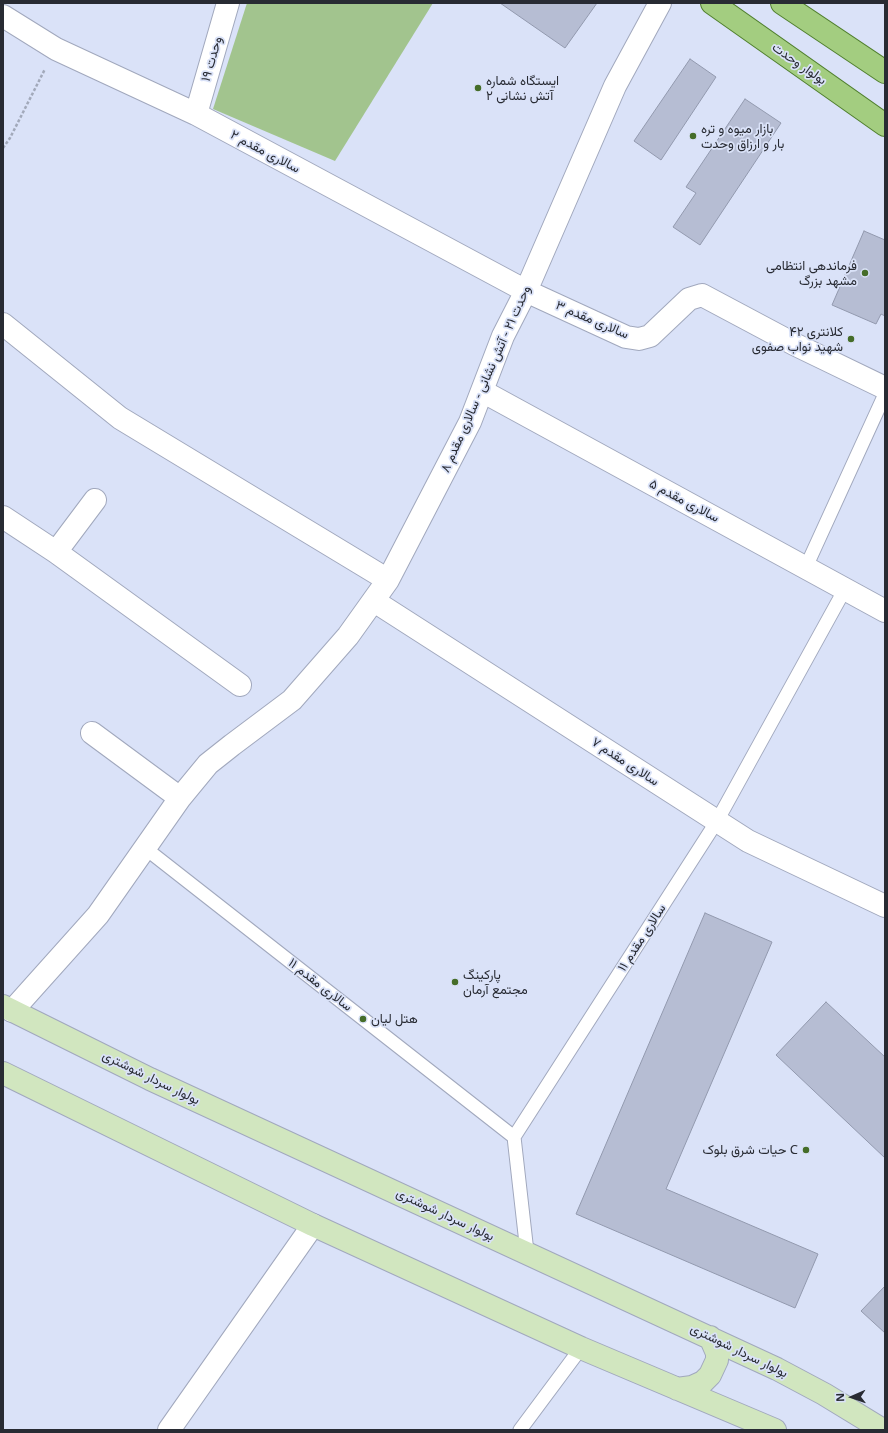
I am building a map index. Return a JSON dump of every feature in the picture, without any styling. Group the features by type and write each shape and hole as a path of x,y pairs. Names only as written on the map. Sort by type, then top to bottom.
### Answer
{"main road":[{"name":"بولوار وحدت","path":"712,3 885,125"},
{"path":"782,3 885,72"}],"street":[{"name":"وحدت ۱۹","path":"196,114 228,3"},
{"name":"وحدت ۲۱ - آتش نشانی - سالاری مقدم ۸","path":"8,1008 98,915 180,798 208,764 292,700 348,636 388,580 470,422 503,336 526,291 615,86 660,3"},
{"name":"سالاری مقدم ۲","path":"3,16 56,49 196,114 526,291"},
{"name":"سالاری مقدم ۳","path":"526,291 626,337 639,339 650,336 689,299 702,295 794,344 885,388"},
{"path":"3,324 120,418 388,580"},
{"name":"سالاری مقدم ۵","path":"482,391 885,611"},
{"path":"56,552 95,500"},
{"path":"3,517 56,552 240,685"},
{"name":"سالاری مقدم ۷","path":"374,601 748,841 885,906"},
{"path":"92,733 180,798"},
{"name":"بولوار سردار شوشتری","path":"8,1008 150,1079 527,1252 777,1369 824,1394 883,1430"},
{"path":"3,1073 313,1225 581,1348 775,1430"},
{"path":"169,1430 313,1225"},
{"path":"677,1389 692,1387 703,1382 710,1375 717,1360 717,1353 710,1337"}],"lane":[{"path":"806,567 885,394"},
{"name":"سالاری مقدم ۱۱","path":"145,848 514,1136 717,821 845,589"},
{"path":"514,1136 527,1252"},
{"path":"520,1430 581,1348"}],"path":[{"path":"3,148 10,138 56,49"}],"green space":[{"path":"247,3 433,3 335,161 213,109"}],"building":[{"path":"500,3 597,3 565,48"},
{"path":"690,59 716,77 661,160 634,141"},
{"path":"745,99 781,123 700,245 673,227 696,193 686,187"},
{"name":"فرماندهی انتظامی مشهد بزرگ","path":"864,231 885,240 885,316 881,314 876,324 832,305"},
{"path":"705,913 772,942 666,1189 818,1254 795,1308 576,1214"},
{"path":"826,1002 885,1057 885,1158 776,1055"},
{"path":"885,1286 885,1333 861,1311"}],"place":[{"name":"ایستگاه شماره ۲ آتش نشانی","path":"478,88"},
{"name":"بازار میوه و تره بار و ارزاق وحدت","path":"693,136"},
{"name":"فرماندهی انتظامی مشهد بزرگ","path":"865,273"},
{"name":"کلانتری ۴۲ شهید نواب صفوی","path":"851,339"},
{"name":"پارکینگ مجتمع آرمان","path":"455,982"},
{"name":"هتل لیان","path":"363,1019"},
{"name":"حیات شرق بلوک C","path":"806,1150"}]}
